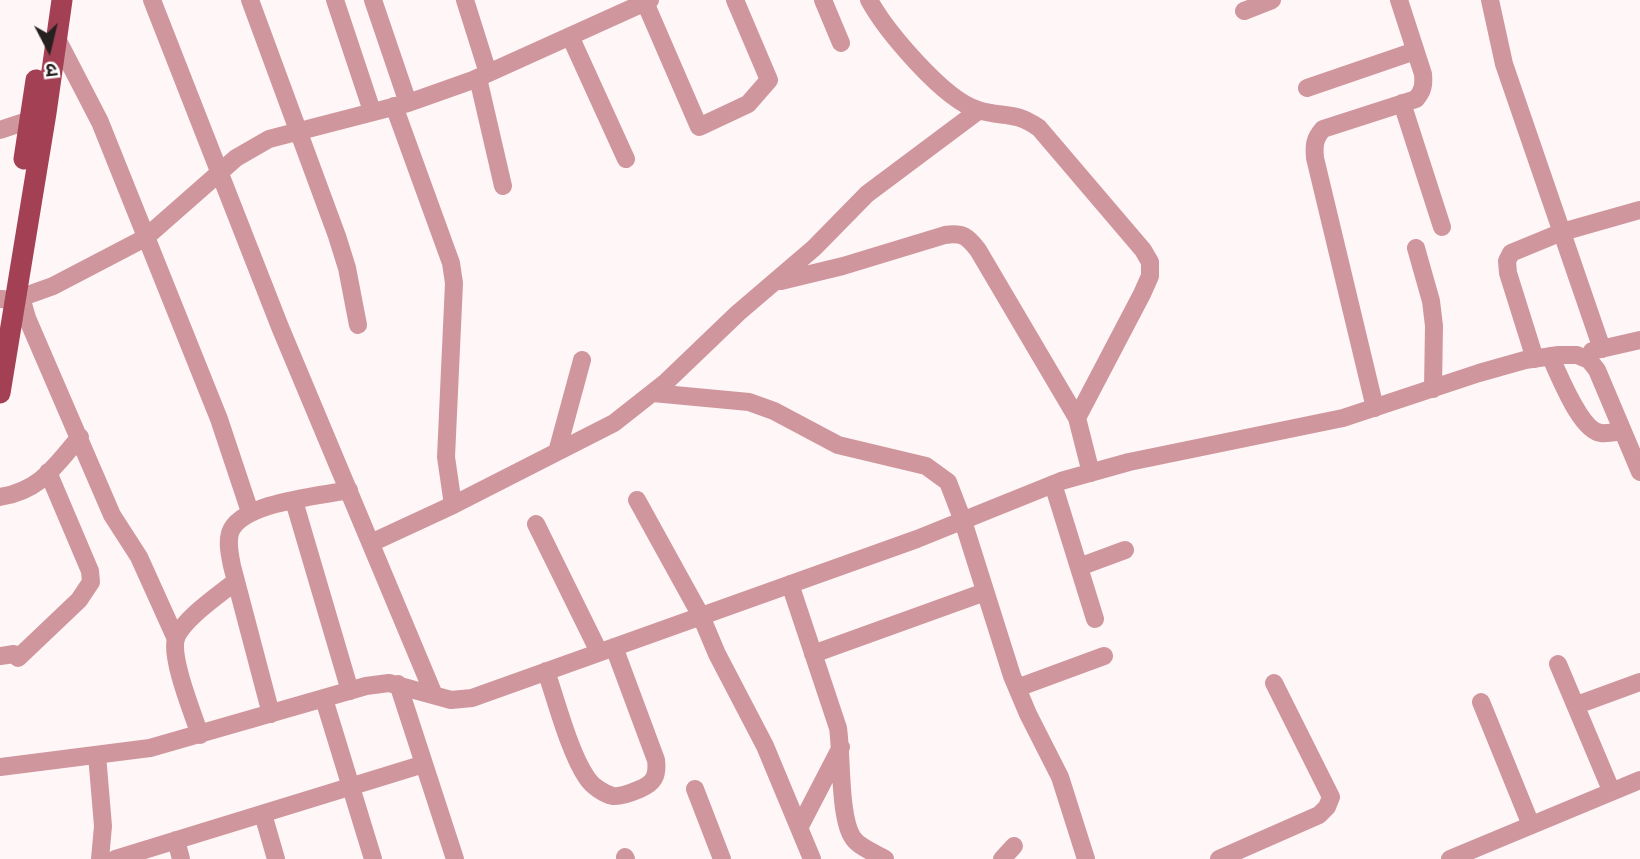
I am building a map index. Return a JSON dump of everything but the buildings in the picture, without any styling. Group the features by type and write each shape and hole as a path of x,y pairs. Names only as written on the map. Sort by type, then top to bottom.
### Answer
{"main road":[{"path":"0,393 30,120 50,0"},
{"path":"9,300 46,113 62,0"}],"street":[{"path":"152,0 280,327 434,695"},
{"path":"250,0 337,236 347,268 358,325"},
{"path":"335,0 372,111"},
{"path":"373,0 401,104 451,263 454,283 446,457 453,505"},
{"path":"465,0 483,76 503,186"},
{"path":"200,735 178,668 176,639 139,557 113,515 27,318 9,300 53,286 145,238 220,173 253,147 269,139 401,104 483,76 646,1 699,127 748,104 769,80 735,0"},
{"path":"823,0 841,43"},
{"path":"869,0 895,37 948,94 978,111 1007,114 1027,120 1039,128 1132,235 1150,262 1150,276 1077,418"},
{"path":"1244,11 1272,0"},
{"path":"1375,408 1314,146 1316,137 1323,129 1416,99 1424,85 1423,74 1399,0"},
{"path":"1490,0 1504,64 1602,349"},
{"path":"570,36 626,159"},
{"path":"56,37 100,122 219,419 250,512"},
{"path":"1307,89 1415,51"},
{"path":"1402,103 1442,227"},
{"path":"371,543 453,505 614,423 653,393 738,313 777,282 867,194 978,111"},
{"path":"0,131 30,120"},
{"path":"1623,431 1600,433 1591,429 1578,414 1543,358 1508,272 1507,261 1511,253 1522,247 1562,232 1640,210"},
{"path":"777,282 843,266 945,234 958,233 967,236 978,250 1077,418 1091,473"},
{"path":"1416,248 1431,300 1434,326 1433,389"},
{"path":"0,767 150,748 389,682 452,700 471,698 1091,473 1129,462 1343,418 1479,373 1640,340"},
{"path":"1577,355 1589,360 1597,370 1640,472"},
{"path":"557,452 582,360"},
{"path":"653,393 748,402 774,411 838,445 926,466 948,482 1017,688 1060,777 1086,859"},
{"path":"0,498 26,491 38,484 80,437"},
{"path":"0,656 14,654 18,658 79,600 91,582 90,571 48,472"},
{"path":"1053,485 1095,619"},
{"path":"271,714 236,580 229,548 231,532 239,520 250,512 349,490"},
{"path":"637,500 701,616 717,654 765,746 812,859"},
{"path":"294,501 350,691"},
{"path":"536,524 607,650 656,760 658,772 653,782 638,790 613,796 587,779 546,671"},
{"path":"1079,567 1125,550"},
{"path":"176,639 187,622 236,580"},
{"path":"790,584 838,728 846,824 853,838 885,859"},
{"path":"813,654 985,592"},
{"path":"1017,688 1104,656"},
{"path":"1559,664 1611,790"},
{"path":"1219,859 1319,815 1327,807 1331,797 1274,682"},
{"path":"1577,705 1640,682"},
{"path":"398,684 455,859"},
{"path":"324,699 373,859"},
{"path":"1481,702 1531,825"},
{"path":"799,828 841,747"},
{"path":"97,755 103,826 100,859"},
{"path":"115,859 424,764"},
{"path":"1450,859 1640,780"},
{"path":"695,789 722,859"},
{"path":"263,814 276,859"},
{"path":"176,840 181,859"}]}
